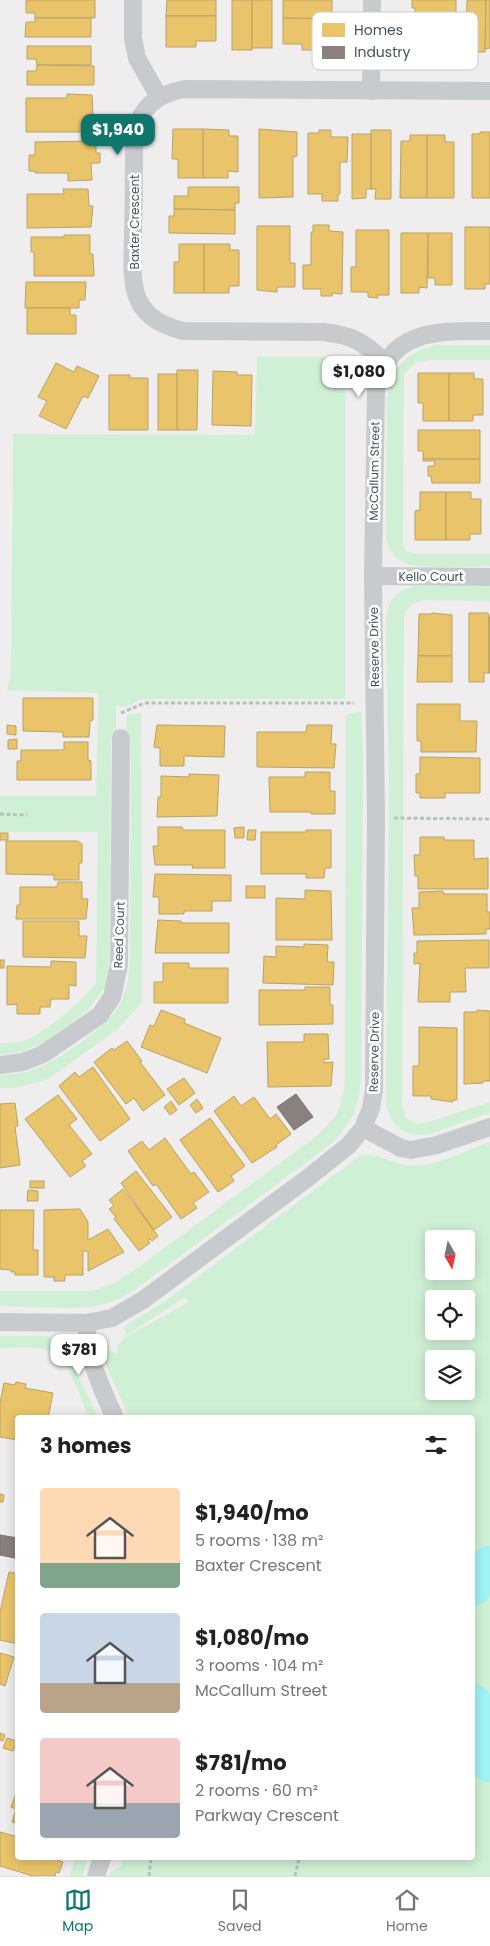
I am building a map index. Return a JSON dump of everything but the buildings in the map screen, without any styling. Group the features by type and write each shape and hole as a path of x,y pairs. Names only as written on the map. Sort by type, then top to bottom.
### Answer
{"street":[{"path":"133,0 133,38 137,58 159,97"},
{"path":"371,70 371,91"},
{"name":"Baxter Crescent","path":"385,362 356,339 342,334 324,332 183,331 170,328 158,322 146,312 138,299 134,285 134,138 136,123 143,112 159,97 170,91 185,89 490,91"},
{"name":"McCallum Street","path":"373,576 375,400 379,373 385,362 399,347 414,338 425,334 447,331 490,331"},
{"name":"Kello Court","path":"373,576 490,577"},
{"name":"Reserve Drive","path":"0,1322 86,1323 112,1318 143,1300 328,1163 349,1145 363,1128 371,1108 374,1090 376,817 373,576"},
{"name":"Reed Court","path":"0,1065 23,1062 43,1054 100,1014 112,997 119,965 121,738"},
{"path":"363,1128 401,1148 411,1150 437,1145 490,1128"},
{"path":"86,1323 92,1364 114,1415"},
{"path":"96,1876 101,1860"}],"path":[{"path":"121,713 145,702 354,703"},
{"path":"0,814 26,815"},
{"path":"376,817 490,819"},
{"path":"149,1876 151,1860"},
{"path":"296,1876 299,1860"}],"green space":[{"path":"437,345 490,345 490,360 430,360 416,362 404,374 403,542 406,551 417,554 490,554 490,566 431,567 409,564 395,557 386,539 387,399 393,378 402,363 416,352"},
{"path":"257,357 331,357 345,373 345,699 141,699 126,707 116,706 116,738 111,738 109,973 105,987 89,1009 48,1040 22,1052 0,1055 0,1043 19,1042 37,1034 75,1005 96,983 98,832 0,832 0,796 96,796 99,693 7,690 11,673 13,434 255,435"},
{"path":"414,586 490,586 490,601 425,600 411,606 404,617 402,1104 405,1117 416,1124 425,1123 490,1102 490,1113 430,1134 422,1135 407,1133 397,1126 392,1120 386,1105 389,792 386,621 393,598 401,591"},
{"path":"361,712 363,748 361,1076 357,1105 346,1127 332,1143 136,1289 122,1297 97,1306 84,1307 0,1306 0,1291 90,1291 111,1285 140,1266 317,1136 335,1116 343,1097 345,1077 346,714"},
{"path":"141,713 142,1002 118,1029 48,1079 15,1088 0,1088 0,1075 15,1074 38,1068 80,1043 110,1018 123,998 128,979 130,959 131,737 127,737 126,715"},
{"path":"490,1142 490,1876 109,1876 110,1872 121,1866 122,1860 475,1860 475,1415 128,1415 105,1363 105,1350 117,1353 118,1345 124,1338 189,1302 185,1297 127,1335 123,1327 164,1302 360,1156 374,1155 399,1164 412,1166 442,1161"},
{"path":"0,1336 47,1336 64,1346 97,1415 88,1415 70,1373 60,1358 54,1353 49,1350 36,1348 0,1348"},
{"path":"74,1860 87,1860 82,1876 70,1876"}],"waterway":[{"path":"475,1583 490,1565"},
{"path":"475,1712 487,1746 490,1763"}]}
